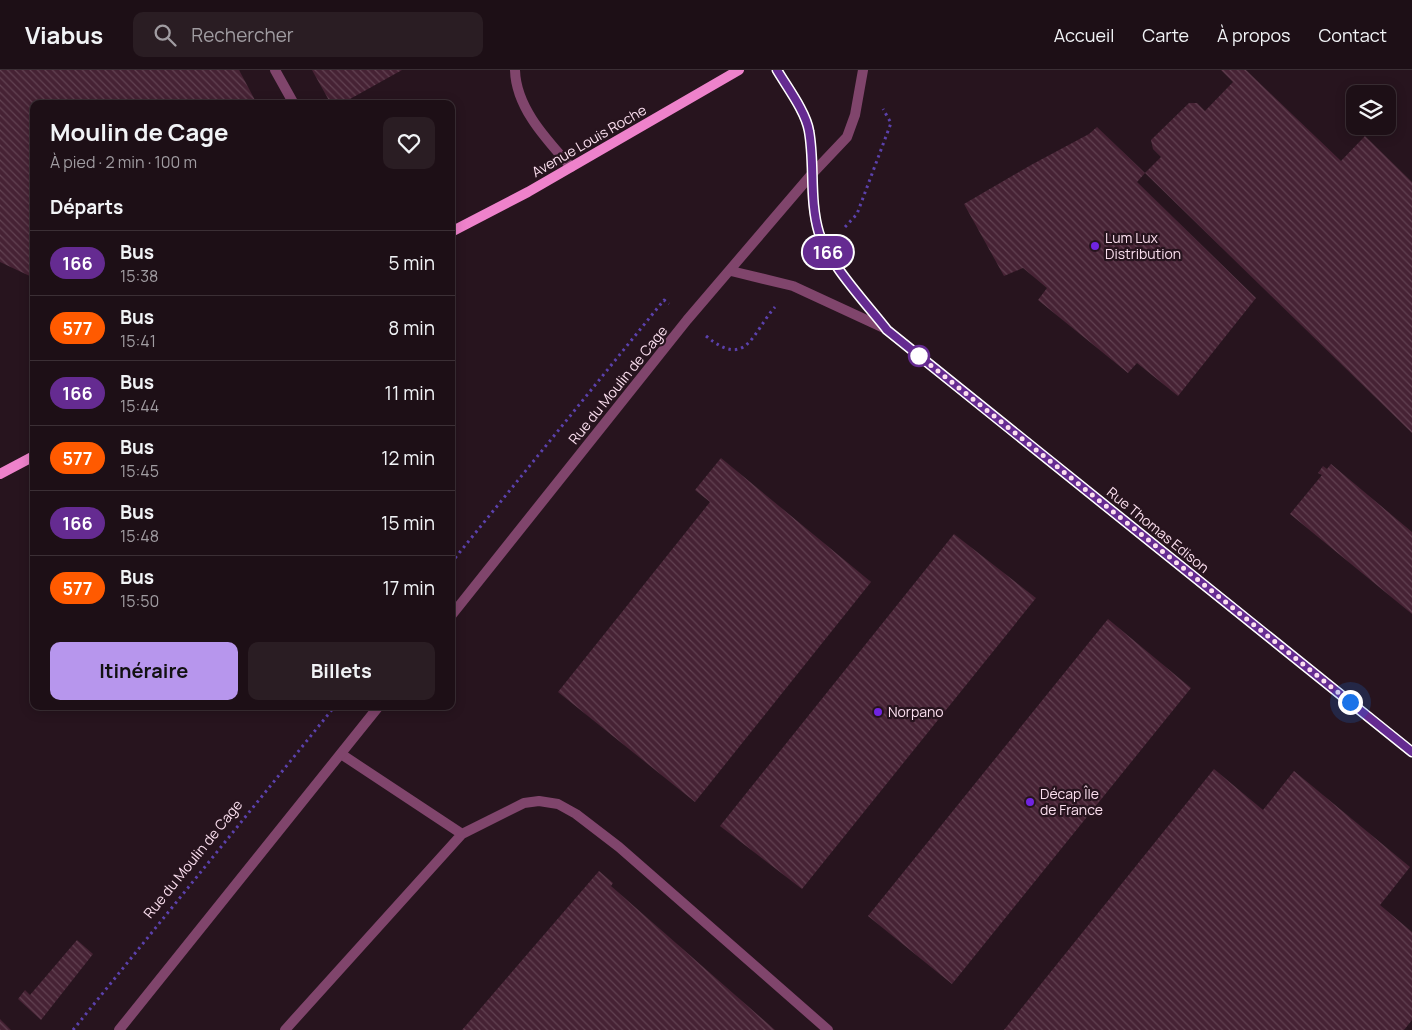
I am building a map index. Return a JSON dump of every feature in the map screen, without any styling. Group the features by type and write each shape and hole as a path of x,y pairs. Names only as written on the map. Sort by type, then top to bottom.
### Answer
{"main road":[{"name":"Avenue Louis Roche","path":"455,230 528,192 739,70"},
{"path":"0,474 30,458"}],"street":[{"path":"276,70 292,100"},
{"path":"516,70 516,88 542,134 571,167"},
{"path":"777,70 795,99 809,129 811,174"},
{"name":"Rue du Moulin de Cage","path":"455,611 687,320 731,271 811,174 847,136 855,115 863,70"},
{"name":"Rue Thomas Edison","path":"811,174 819,232 826,248 887,330"},
{"name":"Rue Thomas Edison","path":"731,271 793,286 887,330 1412,752"},
{"path":"119,1030 376,710"},
{"path":"341,754 462,834"},
{"path":"285,1030 462,834 524,803 539,801 558,804 576,814 618,847 828,1030"}],"path":[{"path":"844,228 857,214 891,123 883,108 861,82"},
{"name":"Rue du Moulin de Cage","path":"455,558 664,300"},
{"path":"712,340 722,348 734,350 746,346 770,312"},
{"name":"Rue du Moulin de Cage","path":"73,1030 332,710"}],"building":[{"path":"0,70 239,70 255,100 30,100 30,276 0,262"},
{"path":"312,70 402,70 348,100 329,100"},
{"path":"1221,70 1246,70 1341,161 1365,136 1412,182 1412,433 1145,173 1161,157 1153,149 1151,140 1189,103 1197,103 1205,111 1233,82"},
{"name":"Lum Lux Distribution","path":"1097,127 1145,173 1137,182 1256,298 1178,396 1137,363 1128,373 1038,300 1047,288 1023,268 1004,276 964,204 1089,134"},
{"path":"721,458 871,582 695,802 558,692 710,502 695,490"},
{"path":"1331,464 1412,532 1412,614 1290,514 1322,475 1318,473 1323,466 1327,469"},
{"name":"Norpano","path":"954,534 1036,598 802,889 720,826"},
{"name":"Décap Île de France","path":"1108,619 1191,688 952,984 868,916"},
{"path":"1214,769 1263,810 1294,771 1410,867 1380,905 1412,932 1412,1020 1404,1030 1004,1030"},
{"path":"599,871 613,883 611,886 775,1030 462,1030"},
{"path":"77,940 93,954 41,1020 18,999 25,990 30,995"},
{"path":"0,1019 11,1030 0,1030"}],"bus line":[{"name":"166","path":"777,70 795,99 809,129 811,174 819,232 833,260 887,330 1412,752"}],"place":[{"name":"Lum Lux Distribution","path":"1095,246"},
{"name":"Norpano","path":"878,712"},
{"name":"Décap Île de France","path":"1030,802"}],"route":[{"path":"919,356 1350,702"}]}
